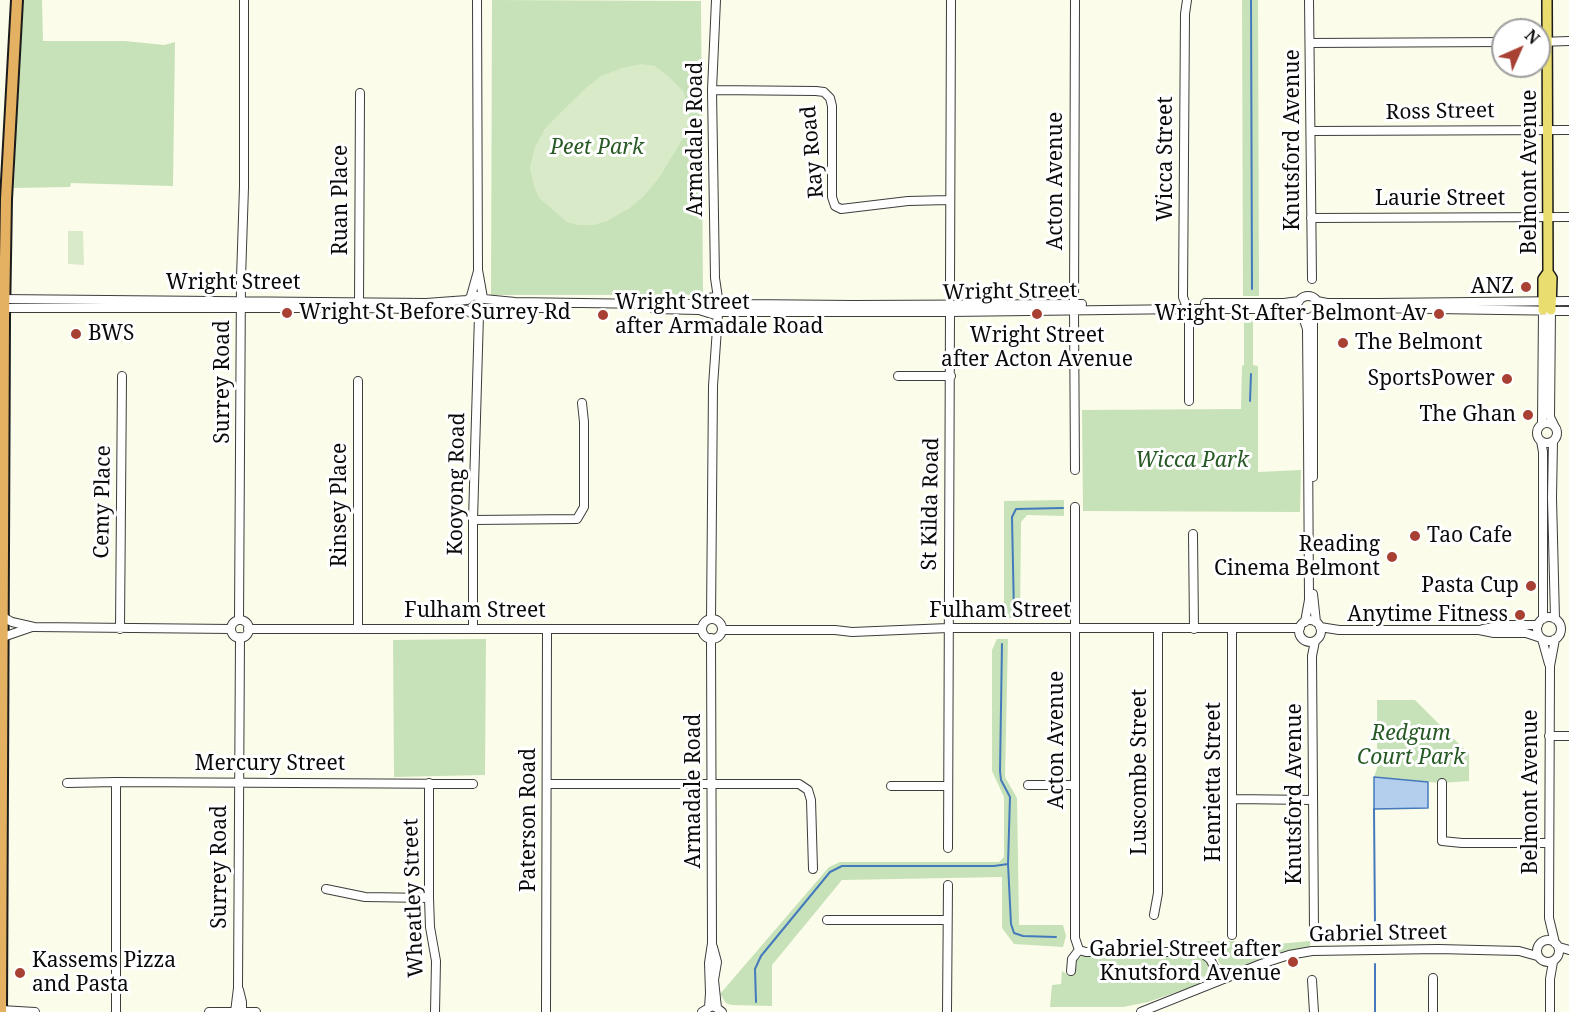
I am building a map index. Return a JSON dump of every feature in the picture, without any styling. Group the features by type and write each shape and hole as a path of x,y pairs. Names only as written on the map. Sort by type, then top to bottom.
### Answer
{"highway":[{"path":"1,1011 2,304 17,0"}],"main road":[{"name":"Belmont Avenue","path":"1545,18 1547,0"},
{"name":"Belmont Avenue","path":"1545,78 1548,130 1548,272 1552,278 1547,306"}],"street":[{"name":"Surrey Road","path":"239,620 244,0"},
{"path":"477,0 478,270 486,306 482,313 468,312 469,298 478,270"},
{"name":"Armadale Road","path":"715,278 707,300 713,313 722,307 715,278 712,90 716,0"},
{"path":"950,285 951,0"},
{"name":"Acton Avenue","path":"1075,0 1075,470"},
{"name":"Wicca Street","path":"1182,0 1185,14"},
{"name":"Wicca Street","path":"1187,0 1185,14 1183,285 1189,313 1189,401"},
{"name":"Knutsford Avenue","path":"1309,0 1312,279"},
{"path":"1551,41 1569,41"},
{"path":"1310,43 1491,42"},
{"name":"Ray Road","path":"712,90 816,91 830,98 832,106 832,197 835,206 841,209 908,201 950,200"},
{"name":"Ruan Place","path":"359,305 360,93"},
{"name":"Ross Street","path":"1311,131 1569,130"},
{"name":"Laurie Street","path":"1311,218 1569,217"},
{"path":"469,298 477,295 483,298 515,302 648,304 693,304 707,300"},
{"name":"Wright Street","path":"482,313 499,308 684,309 713,313 1186,306 1284,303 1299,301 1308,296 1327,303 1547,306 1569,311"},
{"name":"Wright Street","path":"2,304 359,305 447,303 469,298"},
{"name":"Wright Street","path":"707,300 753,304 950,308"},
{"path":"1299,301 1297,307 1307,329 1308,426 1308,600 1302,628 1314,640"},
{"path":"1314,640 1318,625 1313,598 1315,315 1319,307 1317,301"},
{"name":"Wright Street","path":"1186,306 1281,309 1301,315 1315,315 1332,309 1547,306 1569,301"},
{"name":"Wright Street","path":"359,305 468,312"},
{"name":"Belmont Avenue","path":"1544,619 1543,453 1537,430 1542,423 1547,306"},
{"name":"Belmont Avenue","path":"1547,306 1550,417 1557,428 1557,435 1553,441 1552,498 1557,621 1560,629 1550,666 1549,918 1556,952 1550,979 1550,1012"},
{"name":"St Kilda Road","path":"948,848 950,308"},
{"name":"Kooyong Road","path":"468,312 477,341"},
{"name":"Kooyong Road","path":"473,628 477,341 482,313"},
{"path":"711,619 715,331 713,313"},
{"name":"Cemy Place","path":"120,629 123,376"},
{"path":"898,376 951,376"},
{"name":"Rinsey Place","path":"358,381 358,629"},
{"path":"473,520 577,519 584,507 582,403"},
{"path":"1542,423 1554,425"},
{"path":"1541,441 1547,443 1553,441"},
{"name":"Acton Avenue","path":"1071,971 1072,959 1079,950 1075,938 1075,507"},
{"path":"1193,534 1194,629"},
{"path":"3,617 12,622 34,627 231,629"},
{"path":"711,619 717,620 722,630 716,638 711,638 706,637 702,629 703,624 711,619"},
{"path":"1538,626 1544,619 1569,624"},
{"path":"239,620 246,623 248,628 246,634 240,637 233,634 231,629 234,622 239,620"},
{"name":"Fulham Street","path":"722,630 852,632 948,628 1278,629 1318,625 1339,630 1479,630 1504,625 1538,626"},
{"name":"Belmont Avenue","path":"1538,626 1550,666"},
{"path":"3,637 34,627"},
{"name":"Fulham Street","path":"248,628 702,629"},
{"name":"Paterson Road","path":"546,1012 547,629"},
{"name":"Luscombe Street","path":"1154,915 1158,893 1158,629"},
{"name":"Henrietta Street","path":"1232,629 1232,935"},
{"name":"Fulham Street","path":"1314,640 1339,630"},
{"name":"Fulham Street","path":"1479,630 1494,633 1526,633 1542,638"},
{"path":"1542,638 1548,641 1569,633"},
{"name":"Surrey Road","path":"235,1012 238,988 240,637"},
{"name":"Armadale Road","path":"711,638 711,943 717,962 712,1011"},
{"name":"Knutsford Avenue","path":"1314,640 1312,656 1314,931"},
{"path":"1549,736 1569,736"},
{"path":"116,782 116,1012"},
{"name":"Mercury Street","path":"67,783 473,784"},
{"name":"Wheatley Street","path":"429,783 429,898 430,927 436,961 435,1012"},
{"path":"1442,783 1442,841 1549,843"},
{"path":"547,784 799,784 808,790 811,800 813,869"},
{"path":"1028,785 1075,785"},
{"path":"891,786 948,786"},
{"path":"1232,799 1312,800"},
{"path":"947,1012 948,885"},
{"path":"326,889 365,897 429,898"},
{"name":"Belmont Avenue","path":"1549,918 1540,944 1540,959 1550,979"},
{"path":"827,920 947,920"},
{"path":"1540,944 1549,940 1556,952 1569,951"},
{"name":"Gabriel Street","path":"1519,951 1540,944"},
{"name":"Gabriel Street","path":"1141,1012 1261,964 1289,955 1312,951 1438,949 1519,951 1540,959 1556,952"},
{"path":"1079,950 1086,952 1201,952 1210,958 1221,980"},
{"path":"1432,1012 1433,978"},
{"path":"1312,980 1314,1012"},
{"name":"Surrey Road","path":"238,988 242,1012"},
{"path":"1,1011 35,1012"},
{"path":"209,1012 256,1012"}],"green space":[{"path":"21,0 42,0 43,41 125,41 164,45 175,42 173,186 71,183 70,187 14,188"},
{"name":"Peet Park","path":"492,0 701,1 703,295 491,295"},
{"path":"1242,0 1258,0 1259,296 1243,296"},
{"path":"641,64 655,66 684,92 689,117 685,135 659,178 630,208 607,221 594,225 567,222 539,198 530,168 535,147 546,127 601,76"},
{"path":"68,231 83,231 84,265 68,264"},
{"name":"Wicca Park","path":"1244,317 1253,317 1253,365 1258,366 1258,472 1301,470 1300,512 1083,511 1082,410 1241,409"},
{"path":"1064,500 1064,516 1027,515 1021,522 1020,618 1004,618 1004,501"},
{"path":"486,639 485,775 394,777 393,640"},
{"path":"997,639 1008,639 1005,777 1017,798 1019,925 1063,925 1066,936 1063,947 1014,944 1002,928 1002,877 842,880 772,965 772,1006 726,1003 720,994 829,867 840,862 999,862 1004,857 1004,797 992,771 992,650"},
{"name":"Redgum Court Park","path":"1377,700 1415,700 1469,754 1469,781 1442,783 1374,777 1377,768"},
{"path":"1200,941 1269,941 1271,952 1279,950 1278,944 1310,941 1310,947 1271,955 1235,970 1220,964 1213,950 1201,945"},
{"path":"1196,954 1207,962 1211,970 1210,976 1200,984 1148,1002 1123,1007 1050,1007 1052,985 1061,984 1062,971 1068,975 1075,974 1077,960 1082,956"}],"water":[{"path":"1374,777 1428,782 1428,808 1374,809"}],"waterway":[{"path":"1251,0 1252,289"},
{"path":"1250,401 1251,374"},
{"path":"1014,614 1012,517 1016,509 1063,508"},
{"path":"1002,644 1000,771 1001,780 1010,797 1008,864 1011,924 1014,933 1023,936 1056,937"},
{"path":"1374,809 1375,926"},
{"path":"756,1002 755,969 761,956 830,872 842,866 994,866 1008,864"},
{"path":"1375,964 1375,1012"}],"place":[{"name":"ANZ","path":"1526,287"},
{"name":"Wright St Before Surrey Rd","path":"287,313"},
{"name":"Wright Street after Acton Avenue","path":"1037,314"},
{"name":"Wright St After Belmont Av","path":"1439,314"},
{"name":"Wright Street after Armadale Road","path":"603,315"},
{"name":"BWS","path":"76,334"},
{"name":"The Belmont","path":"1343,343"},
{"name":"SportsPower","path":"1507,379"},
{"name":"The Ghan","path":"1528,415"},
{"name":"Tao Cafe","path":"1415,536"},
{"name":"Reading Cinema Belmont","path":"1392,557"},
{"name":"Pasta Cup","path":"1531,586"},
{"name":"Anytime Fitness","path":"1520,615"},
{"name":"Gabriel Street after Knutsford Avenue","path":"1293,962"},
{"name":"Kassems Pizza and Pasta","path":"20,973"}]}
